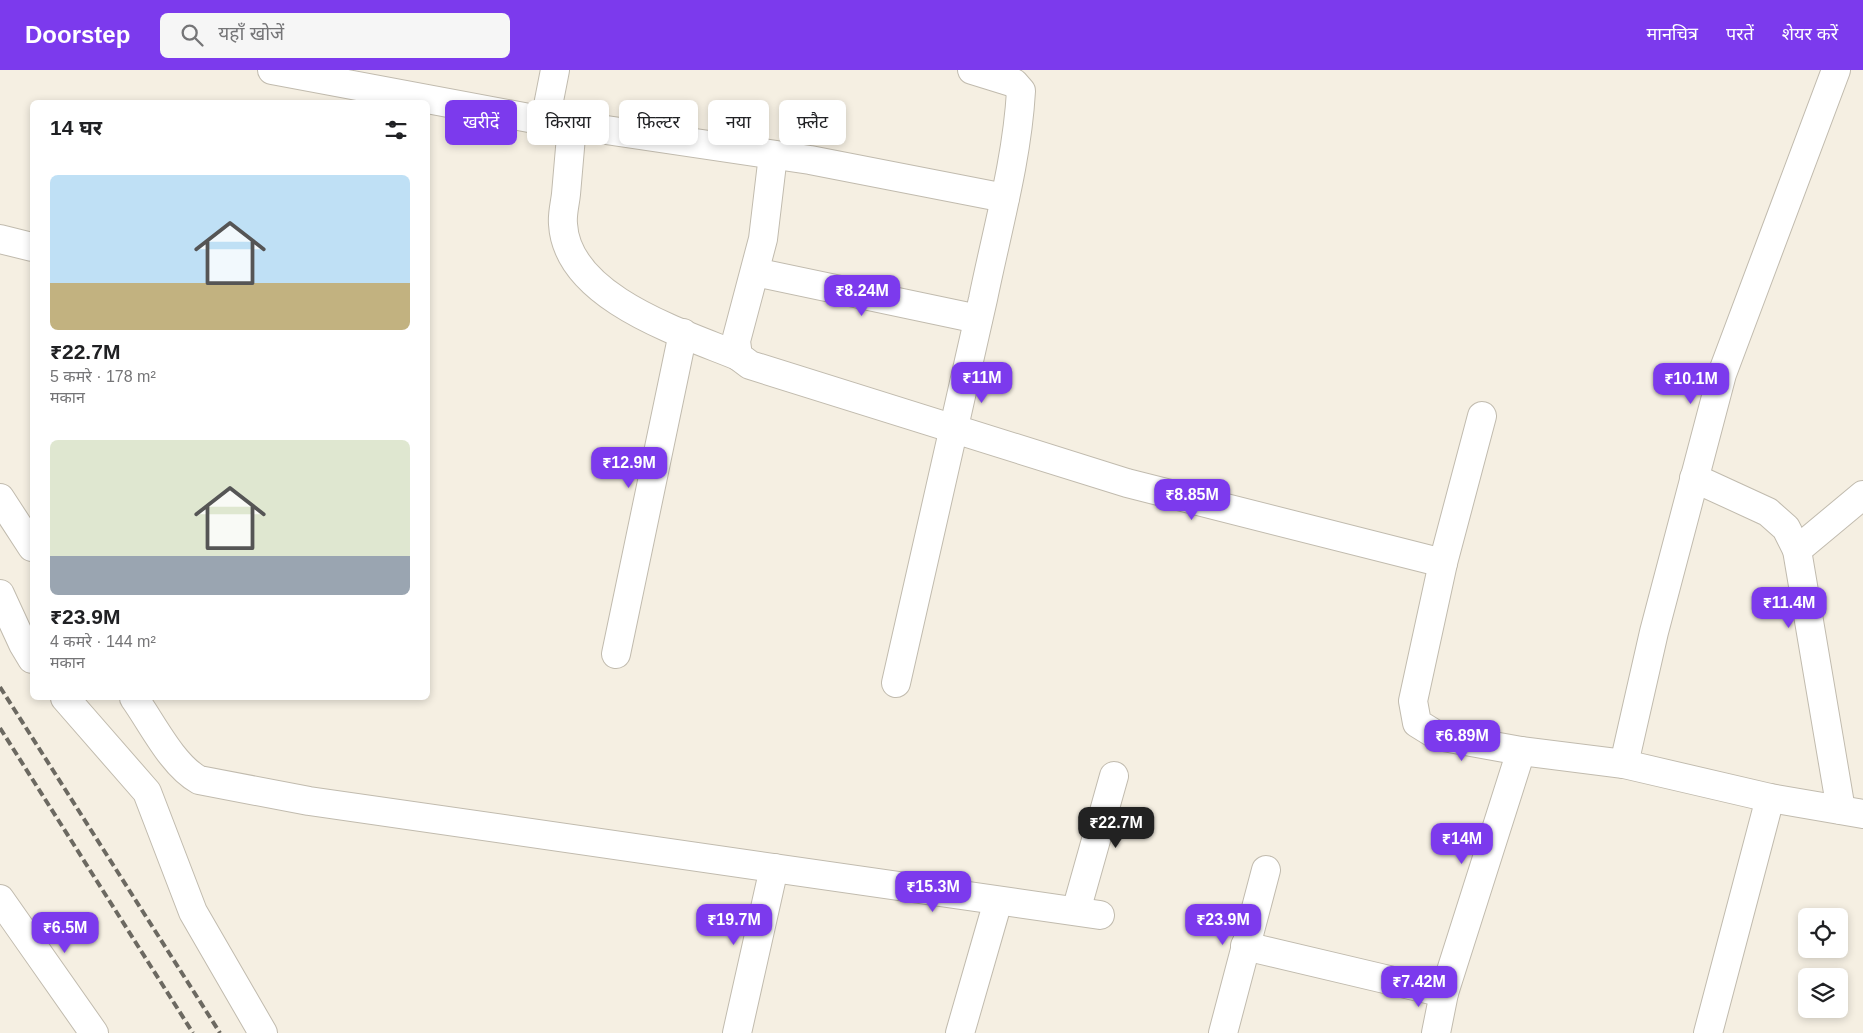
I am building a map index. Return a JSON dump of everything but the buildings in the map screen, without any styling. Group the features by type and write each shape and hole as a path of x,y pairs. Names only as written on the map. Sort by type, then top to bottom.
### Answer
{"street":[{"path":"272,70 527,117"},
{"path":"555,70 557,100"},
{"path":"896,683 955,428 1005,198 1020,115 1021,91 1014,83 972,70"},
{"path":"1624,764 1654,632 1722,374 1836,70"},
{"path":"609,131 810,160 1005,198"},
{"path":"559,145 563,225 568,244 577,262 598,287 623,306 738,356 750,365 1127,483 1443,563"},
{"path":"738,356 736,341 763,239 773,155"},
{"path":"0,240 30,246"},
{"path":"755,272 978,319"},
{"path":"616,654 683,333"},
{"path":"1482,416 1443,563 1413,701 1417,723 1438,736 1624,764 1770,798 1852,812 1797,550 1786,528 1768,512 1694,478"},
{"path":"1797,550 1863,495"},
{"path":"0,498 30,544"},
{"path":"0,594 22,644 30,656"},
{"path":"67,700 147,792 193,912 263,1033"},
{"path":"135,700 178,763 187,774 199,780 310,801 1088,913 1114,776"},
{"path":"1436,1033 1444,992 1521,750"},
{"path":"1708,1033 1770,798"},
{"path":"737,1033 774,868"},
{"path":"1222,1033 1266,870"},
{"path":"0,899 94,1033"},
{"path":"960,1033 998,901"},
{"path":"1245,946 1444,992"}],"railway":[{"path":"0,687 220,1033"},
{"path":"0,728 193,1033"}]}
